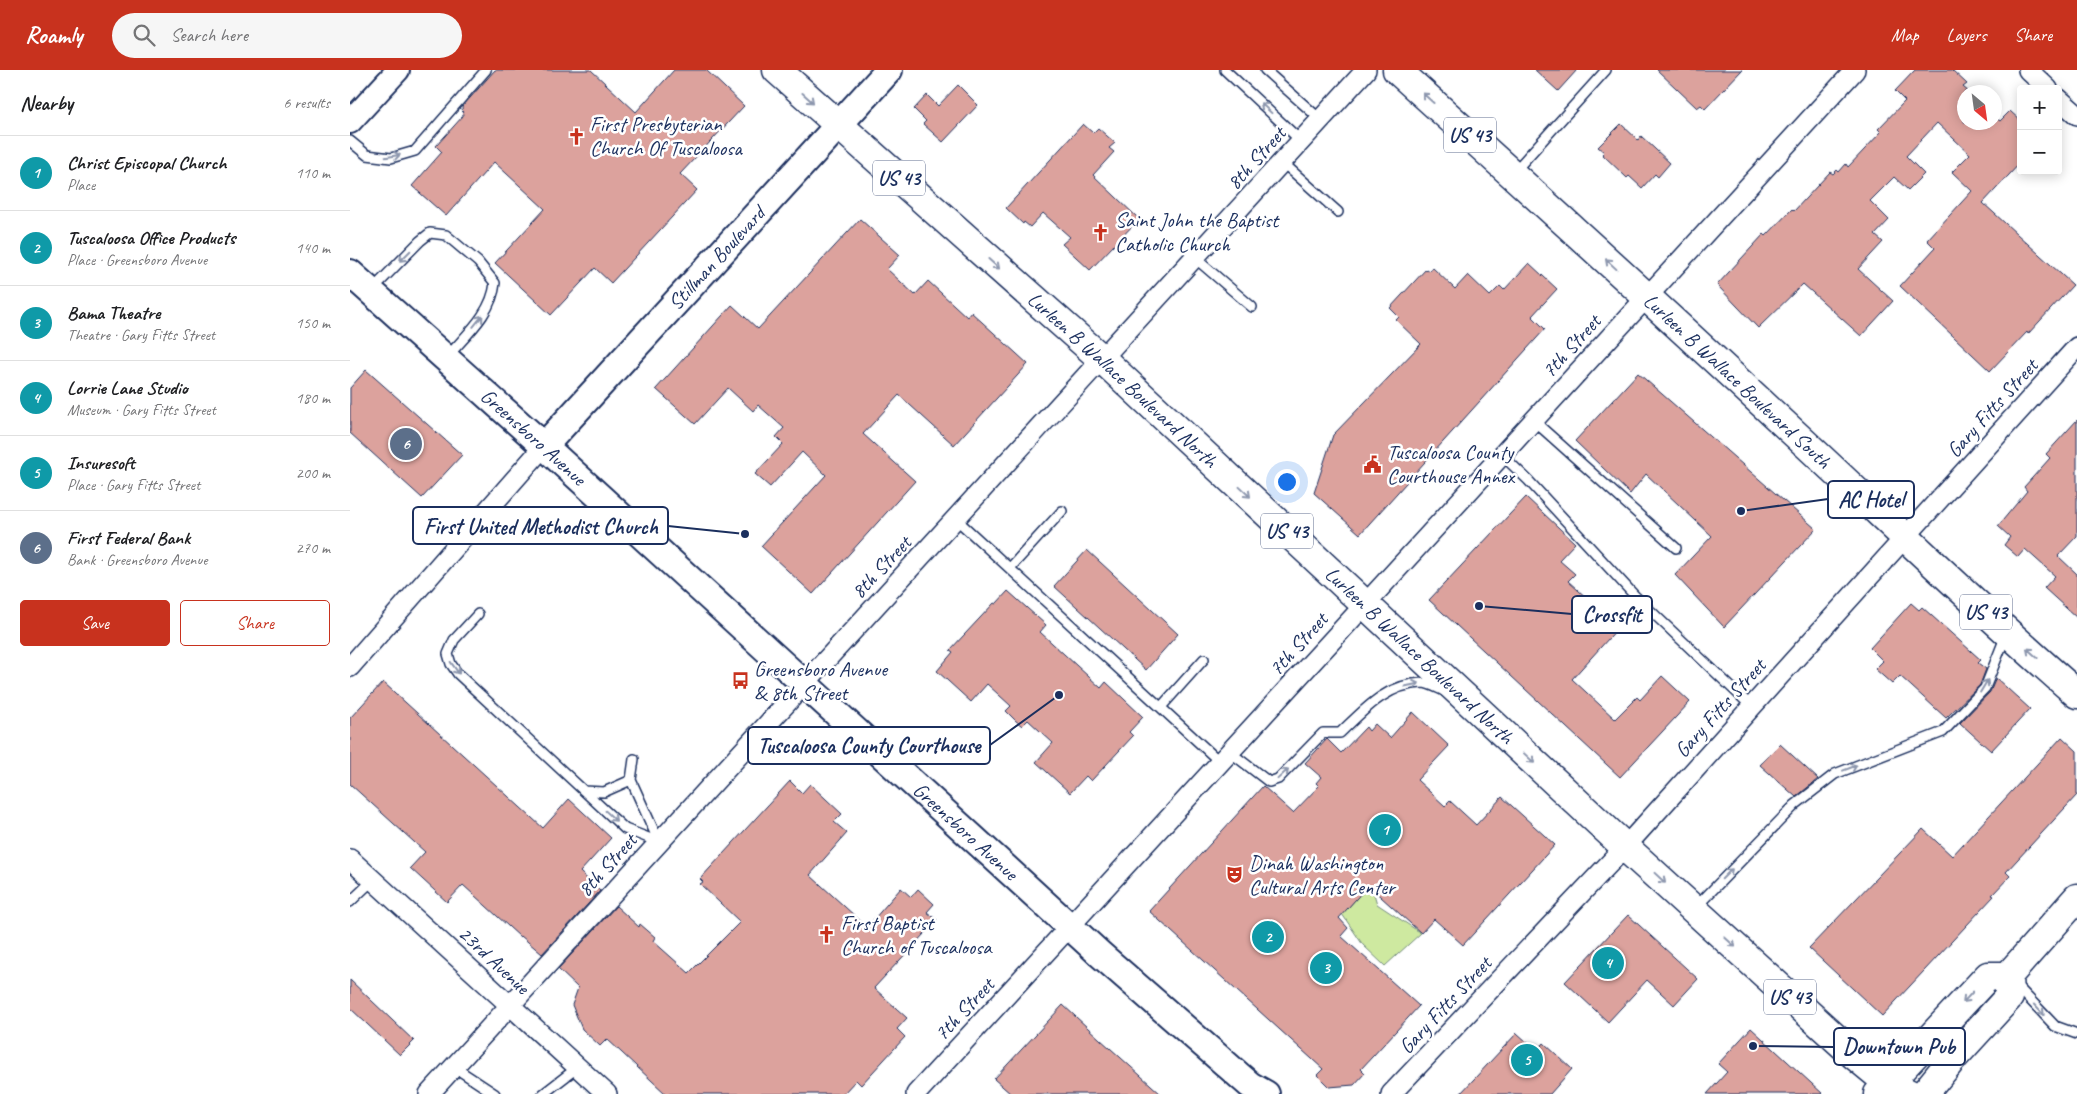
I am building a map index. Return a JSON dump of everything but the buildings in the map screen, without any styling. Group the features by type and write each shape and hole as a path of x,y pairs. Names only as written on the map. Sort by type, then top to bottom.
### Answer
{"main road":[{"name":"Lurleen B Wallace Boulevard North","path":"777,70 1102,360 1625,847 1892,1090"},
{"name":"Stillman Boulevard","path":"544,446 890,70"},
{"name":"Lurleen B Wallace Boulevard South","path":"1397,70 1513,174 1794,433 1904,538 2077,694"},
{"name":"Greensboro Avenue","path":"350,273 544,446 1070,927 1257,1091"},
{"path":"1924,1094 2010,997 2008,976 2077,898"},
{"path":"1892,1090 1988,976 2008,976"}],"street":[{"path":"350,122 398,70"},
{"name":"8th Street","path":"429,1094 1366,70"},
{"name":"7th Street","path":"916,1094 1855,70"},
{"path":"2028,70 2044,85"},
{"path":"2062,102 2077,116"},
{"name":"Gary Fitts Street","path":"1391,1094 1625,847 2077,348"},
{"path":"350,667 544,446"},
{"name":"23rd Avenue","path":"350,859 607,1094"}],"lane":[{"path":"350,141 367,155 391,158 415,151 486,70"},
{"path":"1225,70 1302,141"},
{"path":"1265,70 1321,120"},
{"path":"1513,174 1606,70"},
{"path":"1282,162 1338,212"},
{"path":"370,291 420,240 430,233 446,235 478,262 495,283 494,296 486,311 446,358"},
{"path":"1195,258 1252,307"},
{"path":"1534,420 1676,548"},
{"path":"1502,455 1528,480 1634,596 1751,706"},
{"path":"1010,568 1062,511"},
{"path":"956,519 1161,708 1225,757 1269,782 1278,779 1323,733 1340,733 1377,698 1396,688 1423,683 1468,700"},
{"path":"478,614 454,640 448,654 451,664 458,674 626,829 658,842"},
{"path":"1694,909 1795,805 1835,774 1943,732 1985,688 2008,631"},
{"path":"1161,708 1204,659"},
{"path":"634,759 631,780 658,842"},
{"path":"584,791 604,792 631,780"},
{"path":"350,902 373,880"},
{"path":"2008,976 2055,1026 2077,1034"},
{"path":"454,1067 495,1094"},
{"path":"543,1094 578,1067"}],"green space":[{"path":"1372,887 1377,904 1421,933 1385,966 1363,945 1342,914 1365,889 1368,891"}],"place":[{"name":"First Presbyterian Church Of Tuscaloosa","path":"576,136"},
{"name":"Saint John the Baptist Catholic Church","path":"1101,232"},
{"name":"First Federal Bank","path":"406,444"},
{"name":"Tuscaloosa County Courthouse Annex","path":"1373,464"},
{"name":"AC Hotel","path":"1741,511"},
{"name":"First United Methodist Church","path":"745,534"},
{"name":"Crossfit","path":"1479,606"},
{"name":"Greensboro Avenue & 8th Street","path":"740,681"},
{"name":"Tuscaloosa County Courthouse","path":"1059,695"},
{"name":"Christ Episcopal Church","path":"1385,830"},
{"name":"Dinah Washington Cultural Arts Center","path":"1235,875"},
{"name":"First Baptist Church of Tuscaloosa","path":"827,935"},
{"name":"Tuscaloosa Office Products","path":"1268,937"},
{"name":"Lorrie Lane Studio","path":"1608,963"},
{"name":"Bama Theatre","path":"1326,968"},
{"name":"Downtown Pub","path":"1753,1046"},
{"name":"Insuresoft","path":"1527,1060"}]}
